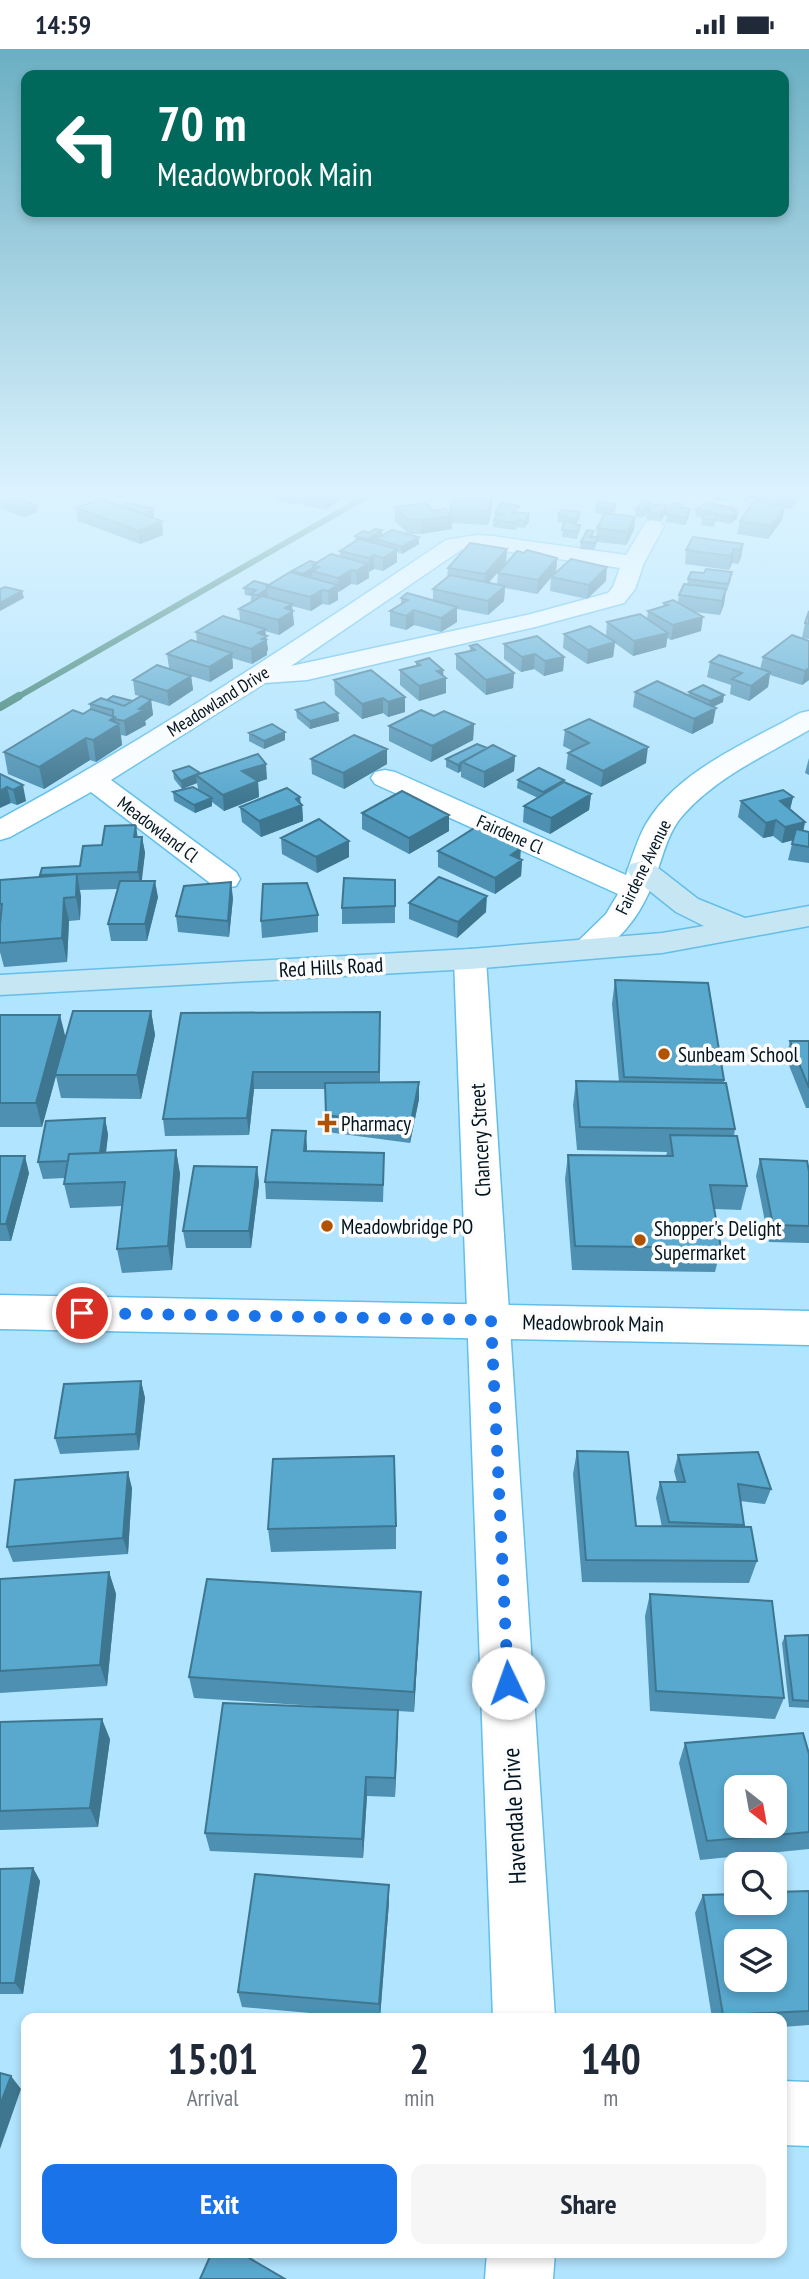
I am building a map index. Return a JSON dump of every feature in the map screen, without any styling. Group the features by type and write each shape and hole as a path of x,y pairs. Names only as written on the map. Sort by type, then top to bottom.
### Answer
{"main road":[{"path":"638,880 710,919 749,929"},
{"name":"Red Hills Road","path":"0,985 470,959 585,950 662,943 809,916"}],"street":[{"name":"Meadowland Drive","path":"0,831 92,780 258,677 380,595"},
{"path":"258,677 307,672 598,604 619,595"},
{"name":"Fairdene Avenue","path":"585,950 618,920 662,823 678,803 703,783 809,719"},
{"name":"Fairdene Cl","path":"385,778 638,880"},
{"name":"Meadowland Cl","path":"92,780 225,879"},
{"name":"Chancery Street","path":"470,959 491,1320"},
{"name":"Meadowbrook Main","path":"0,1312 809,1328"},
{"name":"Havendale Drive","path":"491,1320 524,2013"},
{"path":"787,2113 809,2114"},
{"path":"519,2279 521,2258"}],"building":[{"path":"0,595 15,595 0,603"},
{"path":"405,595 414,595 457,607 441,618 414,610 406,616 390,611 408,600 401,598"},
{"path":"461,595 495,595 488,601"},
{"path":"679,595 724,595 722,601"},
{"path":"262,596 292,604 285,608 293,611 278,620 239,609"},
{"path":"673,600 703,617 673,625 648,611 668,605 664,603"},
{"path":"640,614 668,633 634,641 607,622"},
{"path":"223,616 265,629 258,633 267,636 262,639 266,640 251,649 196,632"},
{"path":"590,626 615,642 588,650 564,634"},
{"path":"792,635 809,641 809,668 805,671 763,657"},
{"path":"537,636 564,657 545,661 535,654 522,657 504,644"},
{"path":"191,640 232,653 209,667 167,654"},
{"path":"477,644 514,673 486,680 456,654 475,650 470,646"},
{"path":"719,655 770,672 751,686 732,679 742,673 710,662"},
{"path":"429,658 443,670 437,671 446,678 419,686 400,670 420,665 416,662"},
{"path":"157,665 191,676 167,691 133,680"},
{"path":"371,670 405,697 388,702 383,698 362,704 334,680"},
{"path":"657,681 716,708 694,719 635,692"},
{"path":"703,685 724,695 710,701 689,692"},
{"path":"113,696 132,701 124,706 107,700"},
{"path":"141,696 151,700 139,709 144,710 124,721 113,717 113,710 90,704 101,698 124,706"},
{"path":"324,702 338,713 310,721 296,710"},
{"path":"91,709 115,717 110,720 119,724 93,740 86,738 39,767 4,752 73,710 83,714"},
{"path":"421,710 434,716 444,711 474,724 432,746 389,726"},
{"path":"589,719 648,747 603,771 568,753 589,743 565,730"},
{"path":"272,724 285,732 264,741 249,733"},
{"path":"354,735 387,749 343,773 311,759"},
{"path":"477,744 487,748 458,765 446,759"},
{"path":"493,745 515,756 484,772 462,762"},
{"path":"258,754 266,764 242,771 258,781 223,795 196,775"},
{"path":"189,766 200,773 181,781 173,771"},
{"path":"539,768 564,780 543,792 518,780"},
{"path":"0,774 23,785 13,790 7,787 0,791"},
{"path":"564,782 591,794 551,818 524,806"},
{"path":"193,787 212,798 194,805 173,792"},
{"path":"287,788 300,797 296,799 302,805 259,821 240,807"},
{"path":"783,790 793,797 780,801 805,822 785,827 776,820 766,823 741,801"},
{"path":"402,791 449,815 409,838 362,813"},
{"path":"319,819 349,841 316,857 281,838"},
{"path":"136,825 134,837 142,837 138,872 40,875 42,868 80,866 83,846 102,845 105,826"},
{"path":"476,827 521,848 511,855 522,860 495,878 438,851"},
{"path":"796,829 809,832 809,847 792,844"},
{"path":"77,874 76,897 64,898 62,938 0,943 0,880"},
{"path":"439,877 487,896 458,922 409,903"},
{"path":"344,878 395,880 395,906 342,908"},
{"path":"120,881 155,881 145,924 108,924"},
{"path":"231,882 228,921 176,916 184,886"},
{"path":"307,883 318,915 261,921 263,884"},
{"name":"Sunbeam School","path":"615,980 708,983 724,1080 624,1077"},
{"path":"73,1011 151,1011 137,1075 55,1075"},
{"path":"380,1012 379,1072 253,1072 247,1118 163,1119 181,1013"},
{"path":"0,1015 60,1015 36,1103 0,1103"},
{"path":"790,1041 809,1041 809,1088"},
{"path":"576,1081 726,1083 735,1129 580,1127"},
{"path":"419,1082 410,1126 326,1115 325,1083"},
{"path":"105,1118 100,1153 69,1154 68,1161 38,1162 46,1121"},
{"path":"272,1130 306,1131 304,1151 384,1153 383,1185 265,1182"},
{"name":"Shopper's Delight Supermarket","path":"670,1135 737,1136 747,1186 710,1185 721,1248 575,1246 568,1155 673,1156"},
{"path":"176,1150 168,1246 117,1249 125,1182 64,1184 69,1154"},
{"path":"0,1156 25,1156 6,1224 0,1224"},
{"path":"760,1159 807,1161 809,1226 773,1225"},
{"path":"194,1166 257,1167 249,1231 183,1231"},
{"path":"141,1381 136,1434 55,1438 64,1384"},
{"path":"577,1451 628,1452 636,1526 751,1527 757,1561 586,1560"},
{"path":"758,1452 771,1489 738,1484 744,1525 669,1522 660,1482 685,1482 678,1455"},
{"path":"394,1456 396,1526 268,1529 273,1459"},
{"path":"128,1472 123,1538 7,1547 15,1480"},
{"path":"109,1572 100,1665 0,1671 0,1579"},
{"path":"207,1579 421,1592 414,1692 189,1677"},
{"path":"650,1594 772,1601 784,1698 656,1691"},
{"path":"809,1635 809,1701 793,1700 785,1636"},
{"path":"223,1703 398,1710 395,1778 366,1777 362,1839 205,1833"},
{"path":"102,1719 90,1808 0,1811 0,1722"},
{"path":"803,1733 809,1754 809,1832 788,1834 788,1775 724,1775 724,1838 741,1838 707,1841 685,1743"},
{"path":"33,1868 15,1983 0,1983 0,1869"},
{"path":"255,1874 389,1885 379,2004 238,1992"},
{"path":"809,1891 809,2011 723,2013 703,1895 724,1894 724,1915 787,1915 787,1892"},
{"path":"0,2073 11,2076 0,2105"},
{"path":"209,2258 249,2258 285,2279 200,2279"}],"waterway":[{"path":"16,698 195,595"},
{"path":"0,707 19,696"}],"place":[{"name":"Sunbeam School","path":"664,1054"},
{"name":"Pharmacy","path":"327,1123"},
{"name":"Meadowbridge PO","path":"327,1226"},
{"name":"Shopper's Delight Supermarket","path":"640,1240"}],"route":[{"path":"82,1313 491,1320 508,1683"}]}
